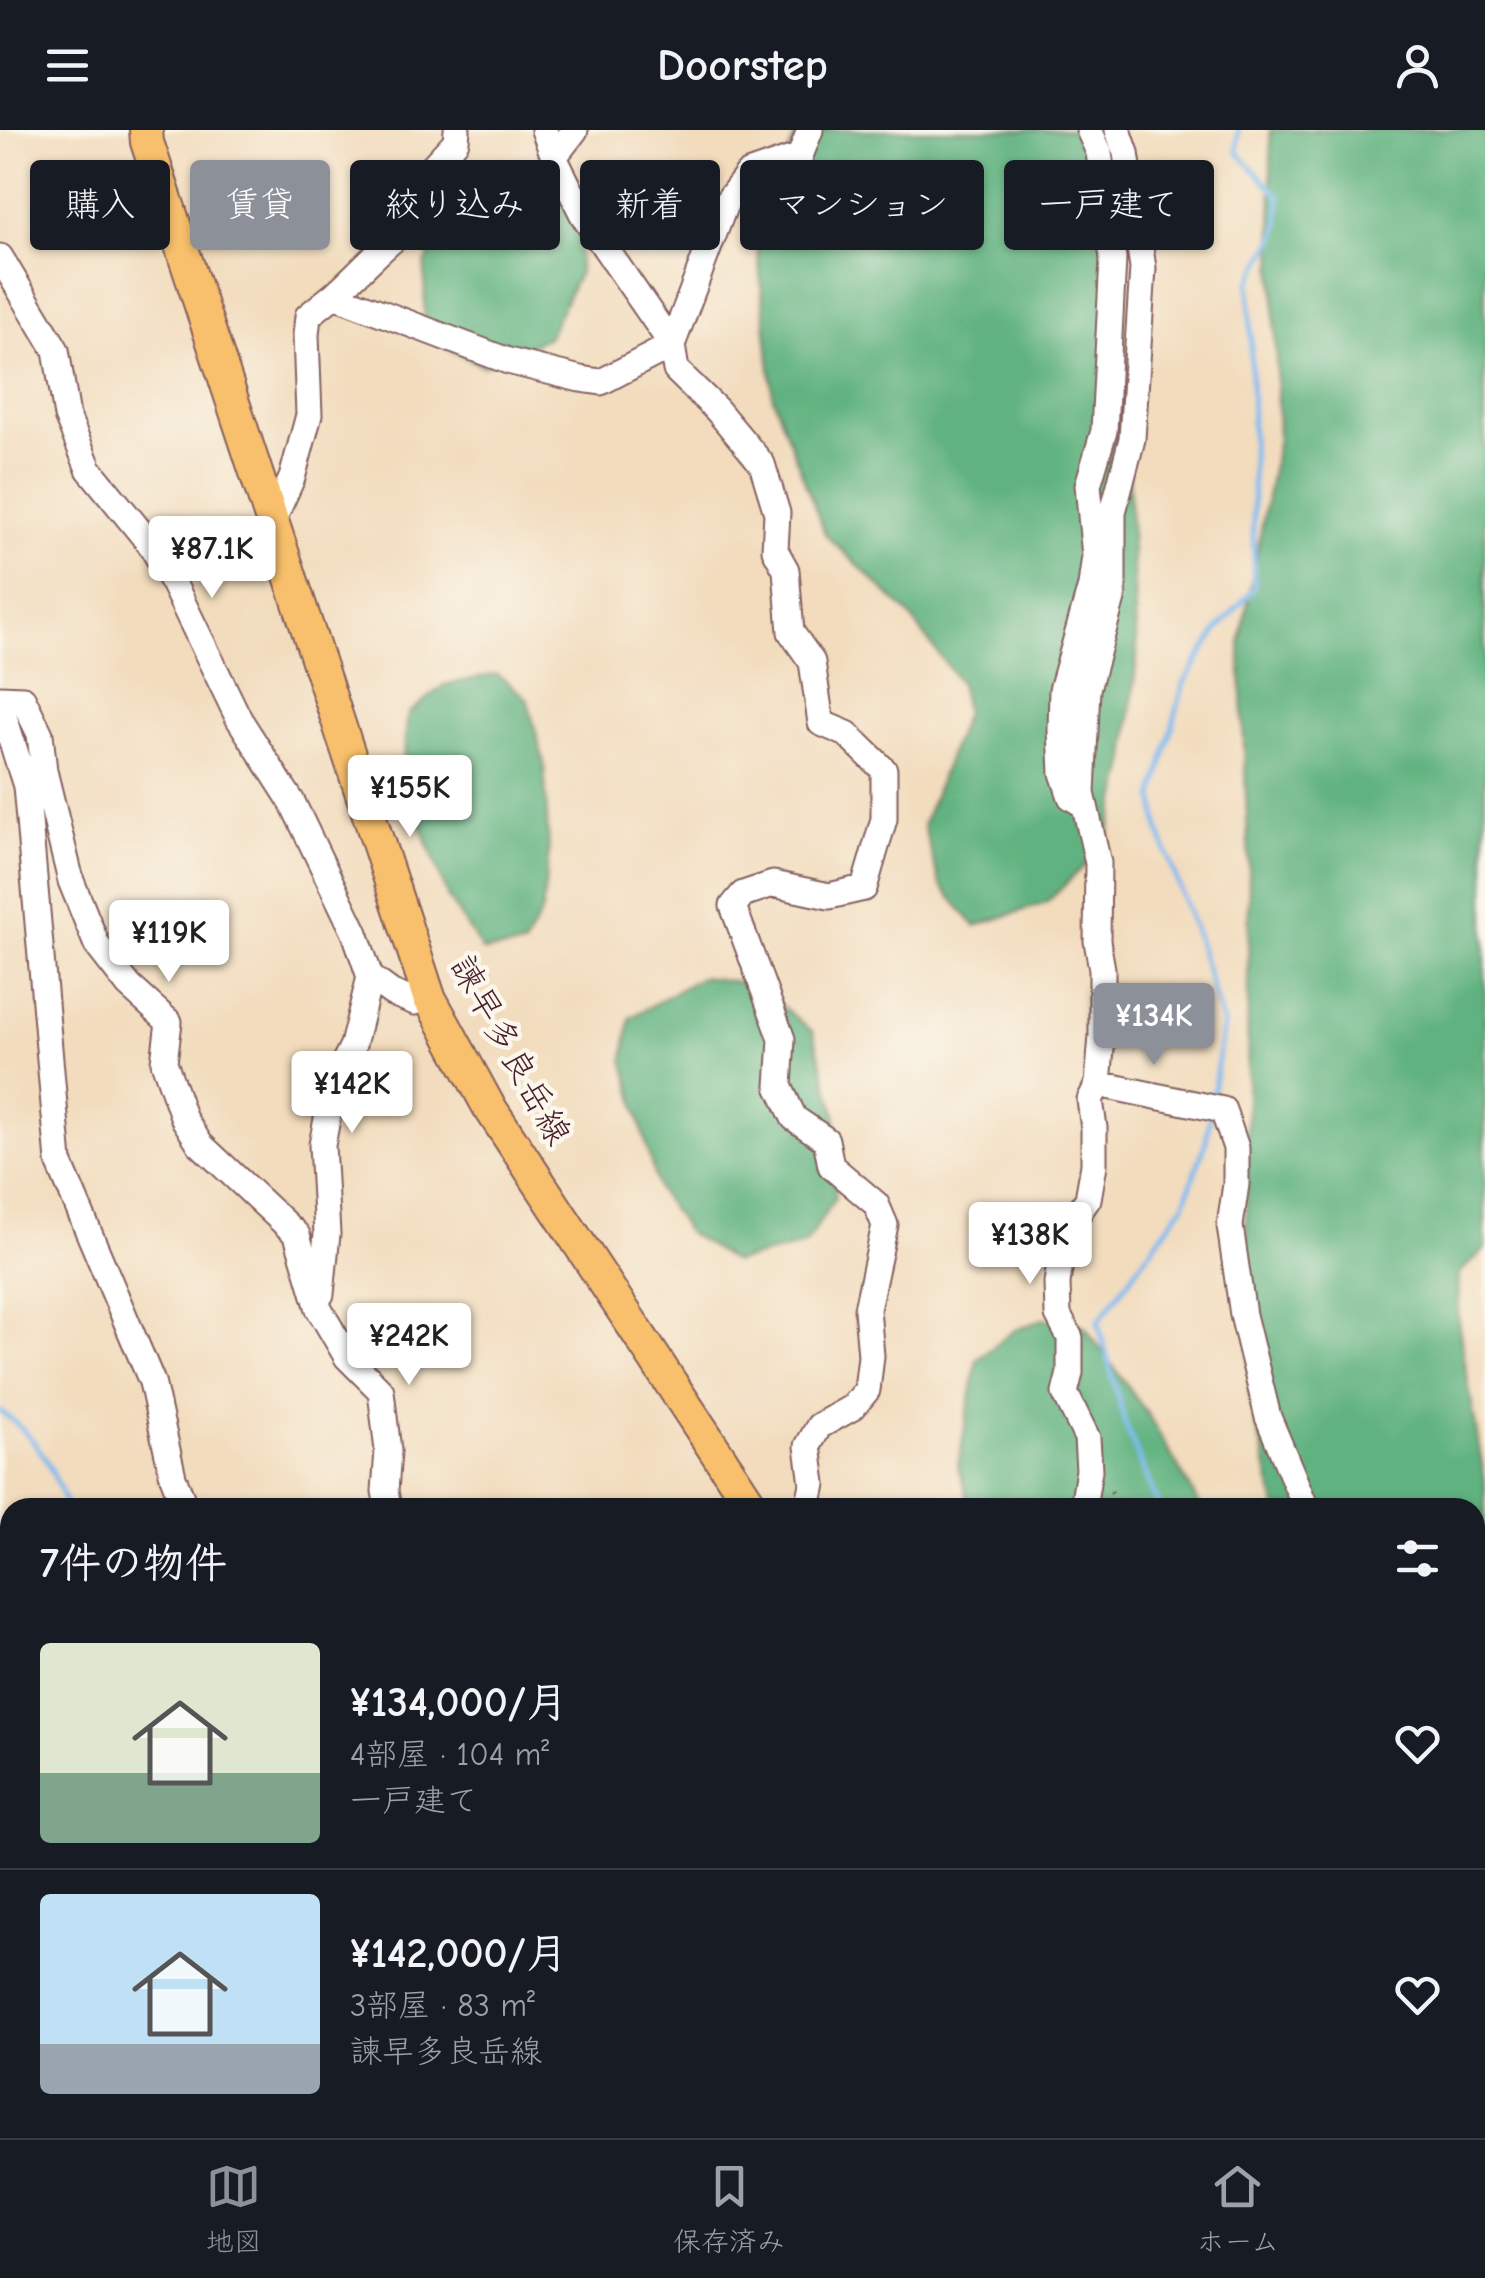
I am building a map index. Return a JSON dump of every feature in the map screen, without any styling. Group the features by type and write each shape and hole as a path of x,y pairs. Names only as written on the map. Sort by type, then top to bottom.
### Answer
{"main road":[{"name":"諫早多良岳線","path":"146,130 429,997 488,1105 746,1498"}],"street":[{"path":"272,522 292,478 309,415 308,316 360,272 385,244 410,226 413,213 409,192 456,141 457,130"},
{"path":"544,130 584,216 672,346 676,370 718,410 762,464 777,513 774,550 786,570 790,632 812,662 822,723 848,734 884,770 884,819 864,888 829,896 773,884 743,894 733,906 782,1039 779,1086 794,1118 826,1140 831,1166 876,1204 885,1224 867,1310 871,1356 866,1390 853,1407 819,1426 808,1446 813,1484 810,1498"},
{"path":"554,157 575,130"},
{"path":"334,295 508,361 601,382 672,346 725,204 748,174 800,156 810,130"},
{"path":"1085,806 1071,796 1064,773 1062,690 1093,571 1088,485 1104,431 1113,258 1099,152 1089,130"},
{"path":"1084,1498 1087,1438 1065,1393 1070,1373 1070,1338 1058,1315 1058,1283 1065,1232 1088,1200 1094,1165 1090,1100 1098,1084 1102,969 1097,941 1098,863 1082,793 1087,689 1113,595 1113,512 1132,440 1144,268 1126,153 1118,130"},
{"path":"0,256 56,350 67,416 89,469 151,545 174,584 238,719 292,802 370,977 392,994 415,1002 429,997"},
{"path":"181,1498 152,1382 59,1162 26,786 0,701 23,699 40,734 44,770 72,880 97,945 129,986 169,1022 164,1062 184,1119 200,1144 297,1235 320,1309 347,1357 381,1391 388,1451 387,1498"},
{"path":"320,1309 326,1234 322,1146 334,1083 353,1044 370,977"},
{"path":"1098,1084 1211,1108 1236,1148 1230,1226 1243,1315 1268,1417 1302,1498"}],"path":[{"path":"1111,1491 1115,1498"}],"green space":[{"path":"803,130 1100,130 1103,160 1004,160 1004,250 1110,250 1128,460 1137,656 1125,768 1106,845 1046,903 975,926 940,884 923,825 965,713 960,683 907,612 825,534 773,398 758,250 984,250 984,160 786,160 794,138"},
{"path":"1270,130 1485,130 1485,1249 1459,1274 1458,1321 1485,1498 1274,1498 1250,1396 1246,1230 1249,869 1240,644 1278,438"},
{"path":"560,184 579,201 579,272 548,337 483,366 424,336 425,265 432,250 560,250"},
{"path":"497,674 527,698 544,763 549,852 542,911 524,946 483,951 448,898 402,773 408,714 444,685"},
{"path":"701,977 755,984 813,1032 836,1115 835,1198 805,1245 734,1262 687,1232 658,1190 624,1059 630,1018"},
{"path":"1043,1319 1084,1326 1148,1415 1196,1498 968,1498 958,1467 977,1360 1013,1331"}],"waterway":[{"path":"1212,1100 1223,1025 1159,830 1154,796 1184,683 1218,629 1254,588 1250,283 1278,232 1280,197 1237,152 1238,130"},
{"path":"1155,1498 1125,1424 1098,1322 1184,1204 1206,1142 1210,1115"},
{"path":"0,1411 24,1431 42,1454 63,1498"}]}
